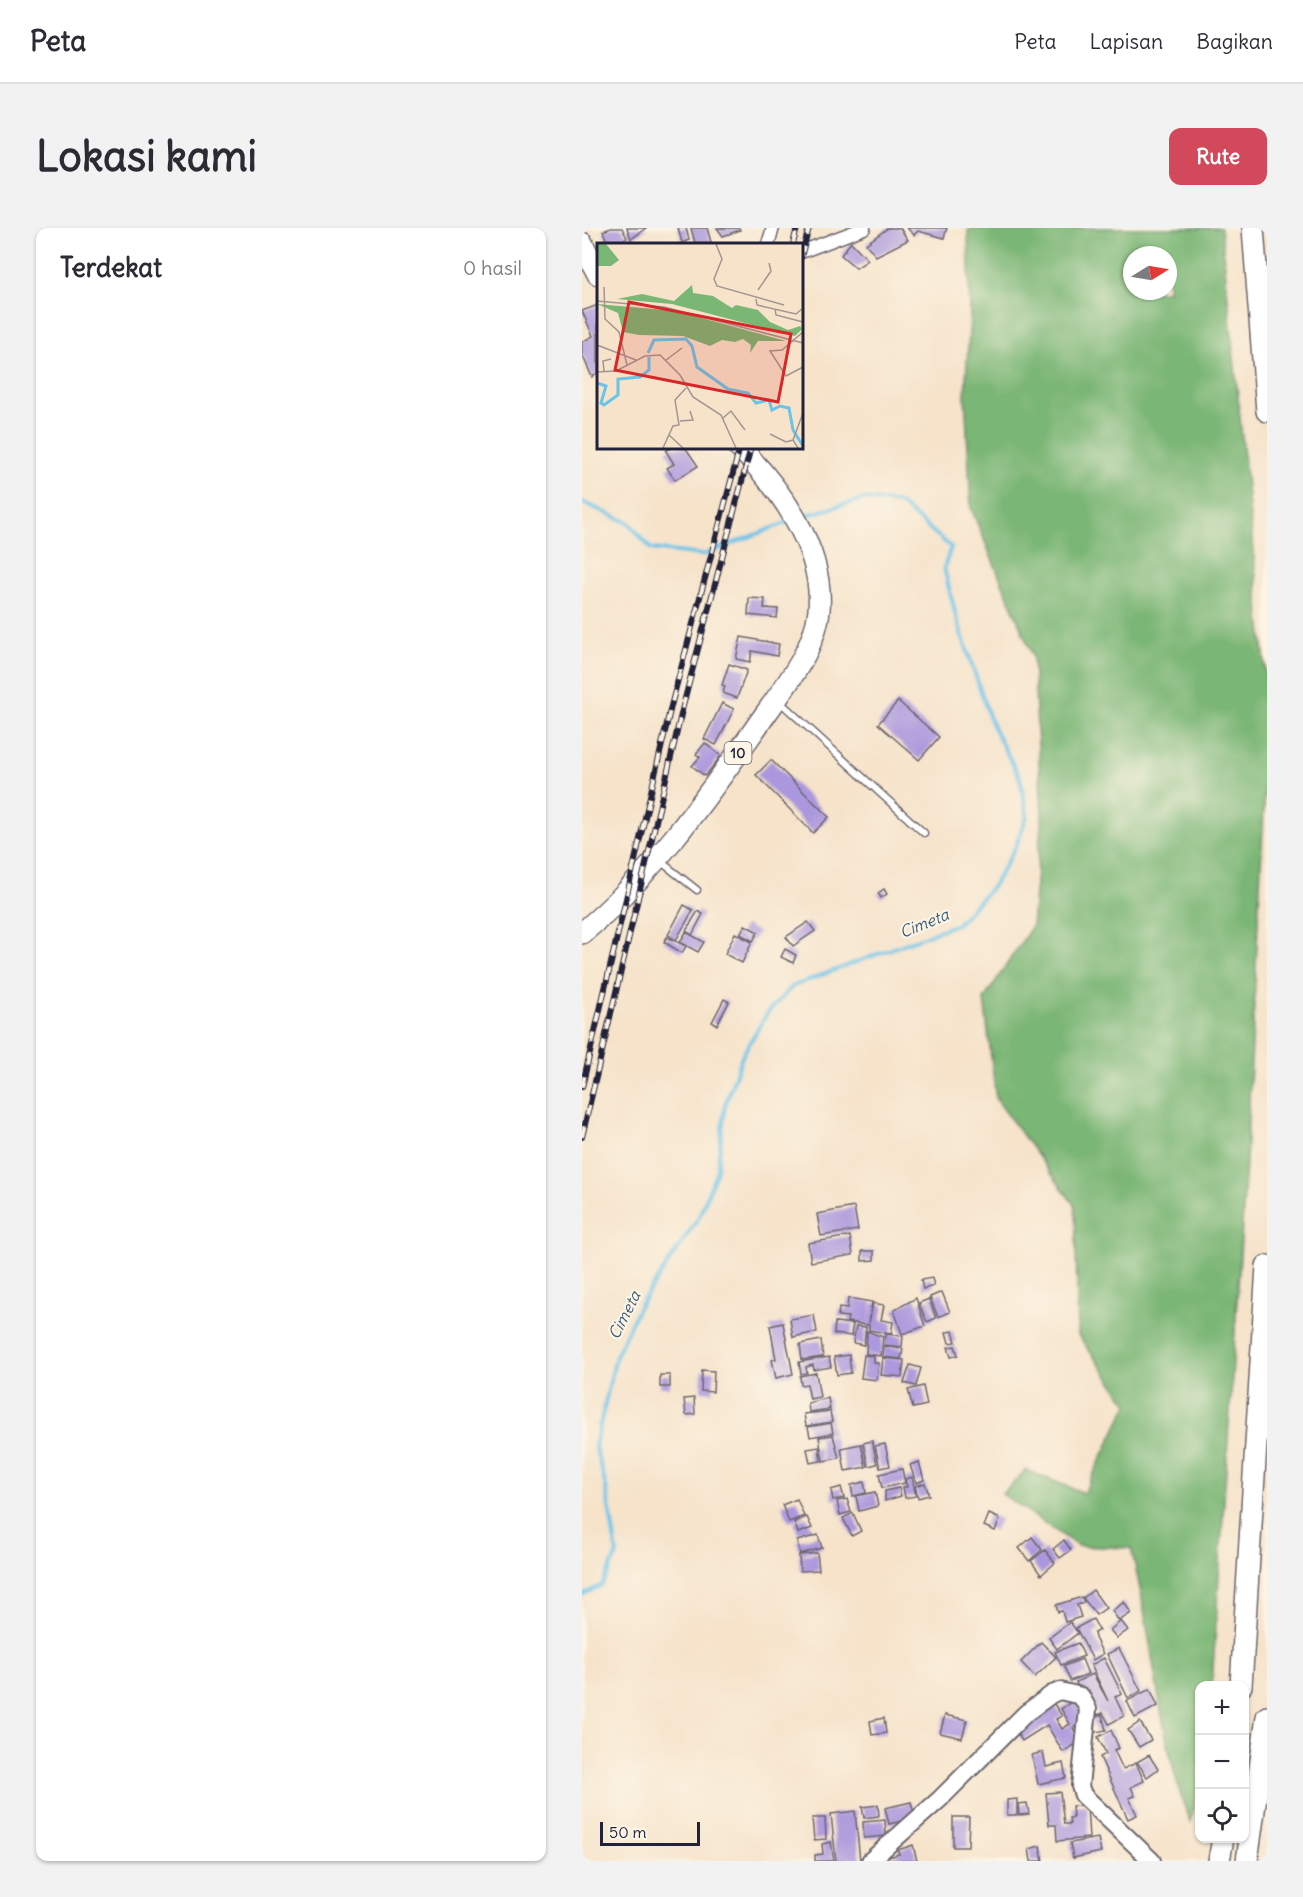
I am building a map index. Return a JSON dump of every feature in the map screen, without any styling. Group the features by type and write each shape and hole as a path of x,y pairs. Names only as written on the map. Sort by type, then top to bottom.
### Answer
{"highway":[{"path":"1252,228 1267,411"},
{"path":"582,243 597,272"},
{"name":"10","path":"582,933 633,887 659,859 699,807 802,660 819,611 816,572 804,538 778,489 740,448"},
{"path":"1241,1681 1267,1266"},
{"path":"1247,1861 1267,1717"},
{"path":"1219,1861 1221,1843"}],"street":[{"path":"768,243 773,228"},
{"path":"802,252 864,228"},
{"path":"870,1861 940,1799 1026,1713 1052,1694 1060,1691 1081,1696 1088,1709 1080,1786 1083,1795 1146,1857"}],"lane":[{"path":"776,698 924,833"},
{"path":"659,859 697,890"}],"green space":[{"path":"974,228 1221,228 1267,686 1267,748 1246,1163 1212,1681 1195,1681 1195,1801 1190,1822 1170,1755 1131,1548 1078,1546 1002,1494 1026,1470 1084,1493 1128,1404 1078,1335 1075,1206 996,1099 984,999 1032,926 1042,814 1033,657 971,508 965,394 970,315 968,230"}],"building":[{"path":"622,228 627,238 617,243 608,243 603,231"},
{"path":"627,228 647,228 631,239"},
{"path":"678,228 686,228 689,240 682,243"},
{"path":"691,228 707,228 711,242 695,243"},
{"path":"717,228 739,228 740,230 723,236"},
{"path":"888,228 900,228 908,240 876,256 866,244"},
{"path":"907,228 947,228 944,238 918,231 914,235"},
{"path":"851,242 868,260 856,268 841,255"},
{"path":"597,305 597,373 592,377 582,354 582,342 593,336 582,311"},
{"path":"670,448 686,448 698,466 675,480 667,468 674,464 666,451"},
{"path":"749,598 765,599 764,608 778,609 777,618 748,615"},
{"path":"741,637 779,644 777,656 752,651 750,662 736,659"},
{"path":"729,664 747,670 737,698 723,693 725,686 722,685"},
{"path":"898,701 939,737 919,760 878,724"},
{"path":"722,703 734,709 716,745 704,739"},
{"path":"705,743 721,756 705,776 692,766 700,757 696,754"},
{"path":"771,760 829,817 813,833 756,775"},
{"path":"884,889 887,894 881,898 878,893"},
{"path":"684,905 693,910 676,940 668,935"},
{"path":"698,911 703,914 692,935 686,931"},
{"path":"808,922 815,931 793,946 786,937"},
{"path":"745,925 758,932 753,941 740,934"},
{"path":"686,932 704,942 698,952 680,942"},
{"path":"735,933 752,942 742,963 725,954"},
{"path":"667,937 686,946 682,953 664,942"},
{"path":"785,949 796,955 793,963 781,957"},
{"path":"724,999 729,1002 717,1025 712,1022"},
{"path":"854,1207 858,1230 821,1236 817,1214"},
{"path":"850,1236 853,1255 811,1262 808,1243"},
{"path":"862,1251 874,1251 874,1260 862,1261"},
{"path":"932,1278 934,1286 923,1289 921,1280"},
{"path":"942,1292 950,1312 938,1317 930,1297"},
{"path":"848,1298 872,1302 869,1323 873,1303 884,1305 881,1320 893,1322 891,1334 869,1330 869,1325 847,1322 848,1317 838,1316 839,1308 847,1309"},
{"path":"916,1298 925,1326 902,1334 894,1310"},
{"path":"929,1299 936,1318 927,1322 919,1303"},
{"path":"814,1315 817,1332 793,1337 790,1319"},
{"path":"835,1322 853,1324 851,1336 834,1334"},
{"path":"783,1323 793,1374 776,1378 772,1360 776,1359 770,1326"},
{"path":"856,1326 866,1327 864,1345 853,1343"},
{"path":"867,1331 883,1337 881,1356 866,1354"},
{"path":"953,1331 956,1342 949,1343 946,1332"},
{"path":"886,1334 903,1336 902,1347 885,1345"},
{"path":"821,1340 823,1357 802,1360 800,1344"},
{"path":"884,1346 903,1349 901,1359 883,1357"},
{"path":"955,1346 958,1355 951,1357 948,1347"},
{"path":"849,1355 851,1373 837,1375 834,1357"},
{"path":"864,1355 874,1356 874,1363 879,1363 877,1380 861,1378"},
{"path":"829,1357 831,1367 814,1370 813,1365 806,1367 807,1373 801,1374 799,1362"},
{"path":"883,1358 904,1360 902,1377 881,1375"},
{"path":"910,1365 921,1368 916,1386 904,1383"},
{"path":"702,1370 714,1371 713,1392 701,1391"},
{"path":"816,1373 820,1397 810,1399 807,1384 801,1385 800,1376"},
{"path":"660,1375 670,1375 670,1387 660,1387"},
{"path":"923,1386 927,1405 913,1408 908,1390"},
{"path":"694,1398 695,1414 686,1415 684,1399"},
{"path":"828,1398 830,1409 809,1412 808,1403"},
{"path":"830,1411 832,1422 806,1426 804,1414"},
{"path":"831,1423 833,1433 810,1437 808,1427"},
{"path":"833,1435 839,1458 823,1461 819,1437"},
{"path":"872,1441 877,1464 868,1466 863,1443"},
{"path":"861,1444 866,1467 845,1471 841,1448"},
{"path":"885,1444 890,1466 880,1468 875,1446"},
{"path":"819,1447 821,1461 810,1463 807,1449"},
{"path":"919,1462 924,1480 916,1483 910,1465"},
{"path":"902,1469 905,1483 882,1488 879,1474"},
{"path":"912,1477 916,1496 905,1498 903,1487 907,1487 905,1479"},
{"path":"864,1482 866,1493 853,1496 851,1485"},
{"path":"925,1483 929,1495 918,1498 915,1486"},
{"path":"841,1487 844,1498 833,1500 831,1490"},
{"path":"899,1488 901,1496 885,1501 885,1491"},
{"path":"875,1492 878,1506 859,1511 856,1496"},
{"path":"797,1499 804,1516 789,1522 782,1505"},
{"path":"847,1499 851,1512 840,1515 837,1501"},
{"path":"853,1513 861,1531 852,1536 843,1518"},
{"path":"989,1514 1000,1519 995,1531 984,1526"},
{"path":"807,1517 812,1528 798,1533 794,1522"},
{"path":"818,1535 822,1548 800,1554 797,1541"},
{"path":"1032,1537 1042,1550 1029,1561 1019,1548"},
{"path":"1064,1540 1071,1550 1060,1558 1053,1549"},
{"path":"1045,1550 1055,1563 1041,1575 1031,1561"},
{"path":"817,1553 819,1570 800,1571 799,1555"},
{"path":"1093,1590 1106,1608 1096,1615 1083,1598"},
{"path":"1082,1597 1084,1603 1077,1605 1081,1617 1065,1622 1062,1611 1058,1612 1056,1605"},
{"path":"1124,1602 1131,1613 1119,1621 1112,1611"},
{"path":"1093,1619 1099,1630 1094,1633 1095,1638 1103,1654 1093,1660 1076,1628"},
{"path":"1121,1621 1128,1630 1117,1638 1110,1630"},
{"path":"1070,1622 1078,1633 1057,1649 1049,1638"},
{"path":"1041,1642 1056,1657 1035,1677 1021,1662"},
{"path":"1078,1643 1084,1656 1061,1665 1055,1652"},
{"path":"1119,1648 1141,1691 1128,1698 1107,1654"},
{"path":"1104,1658 1122,1694 1115,1697 1124,1716 1109,1724 1103,1713 1098,1715 1090,1698 1079,1690 1076,1682 1093,1674 1108,1701 1091,1665"},
{"path":"1082,1659 1088,1674 1070,1681 1064,1666"},
{"path":"1150,1689 1158,1706 1135,1718 1127,1701"},
{"path":"1074,1700 1086,1719 1073,1728 1081,1741 1063,1752 1047,1725 1022,1741 1015,1729 1039,1714 1037,1711 1052,1701 1062,1716 1056,1719 1062,1729 1070,1724 1061,1709"},
{"path":"945,1715 967,1720 962,1738 940,1733"},
{"path":"1102,1715 1106,1730 1096,1732 1092,1718"},
{"path":"884,1718 886,1733 872,1735 870,1721"},
{"path":"1140,1722 1151,1740 1139,1747 1128,1730"},
{"path":"1111,1730 1119,1748 1114,1750 1123,1769 1136,1763 1144,1781 1131,1787 1135,1796 1129,1798 1137,1815 1128,1819 1100,1757 1106,1754 1098,1737"},
{"path":"1043,1752 1046,1767 1063,1763 1066,1778 1038,1784 1032,1755"},
{"path":"1149,1755 1158,1769 1147,1777 1137,1762"},
{"path":"1060,1792 1064,1824 1070,1824 1069,1818 1073,1818 1072,1806 1087,1805 1089,1838 1057,1841 1056,1825 1049,1825 1046,1793"},
{"path":"1017,1799 1017,1815 1007,1815 1007,1800"},
{"path":"911,1802 915,1818 889,1824 885,1808"},
{"path":"1027,1803 1029,1814 1019,1815 1018,1804"},
{"path":"878,1805 879,1816 864,1818 862,1807"},
{"path":"855,1811 860,1861 836,1861 831,1814"},
{"path":"953,1817 969,1817 968,1847 953,1847"},
{"path":"812,1818 825,1818 826,1839 814,1840"},
{"path":"885,1820 886,1836 864,1838 863,1822"},
{"path":"1098,1838 1101,1852 1073,1858 1070,1843"},
{"path":"831,1842 834,1861 815,1861 815,1855 823,1854 822,1844"},
{"path":"913,1845 917,1861 883,1861 882,1859 899,1854 898,1850"},
{"path":"1040,1846 1043,1861 1031,1861 1029,1849"}],"waterway":[{"name":"Cimeta","path":"582,1595 602,1585 617,1554 606,1487 595,1446 616,1356 638,1308 699,1217 717,1170 725,1105 743,1054 768,1012 793,986 957,924 993,886 1015,848 1027,816 1020,778 992,725 957,620 944,568 951,547 899,503 864,499 803,516"},
{"name":"Cimeta","path":"582,502 629,523 651,549 703,555 788,522"},
{"name":"Cimeta","path":"582,1765 582,1772"}],"railway":[{"path":"793,243 797,228"},
{"path":"802,253 809,228"},
{"path":"582,1087 671,706 740,448"},
{"path":"582,1137 683,706 751,448"}]}
